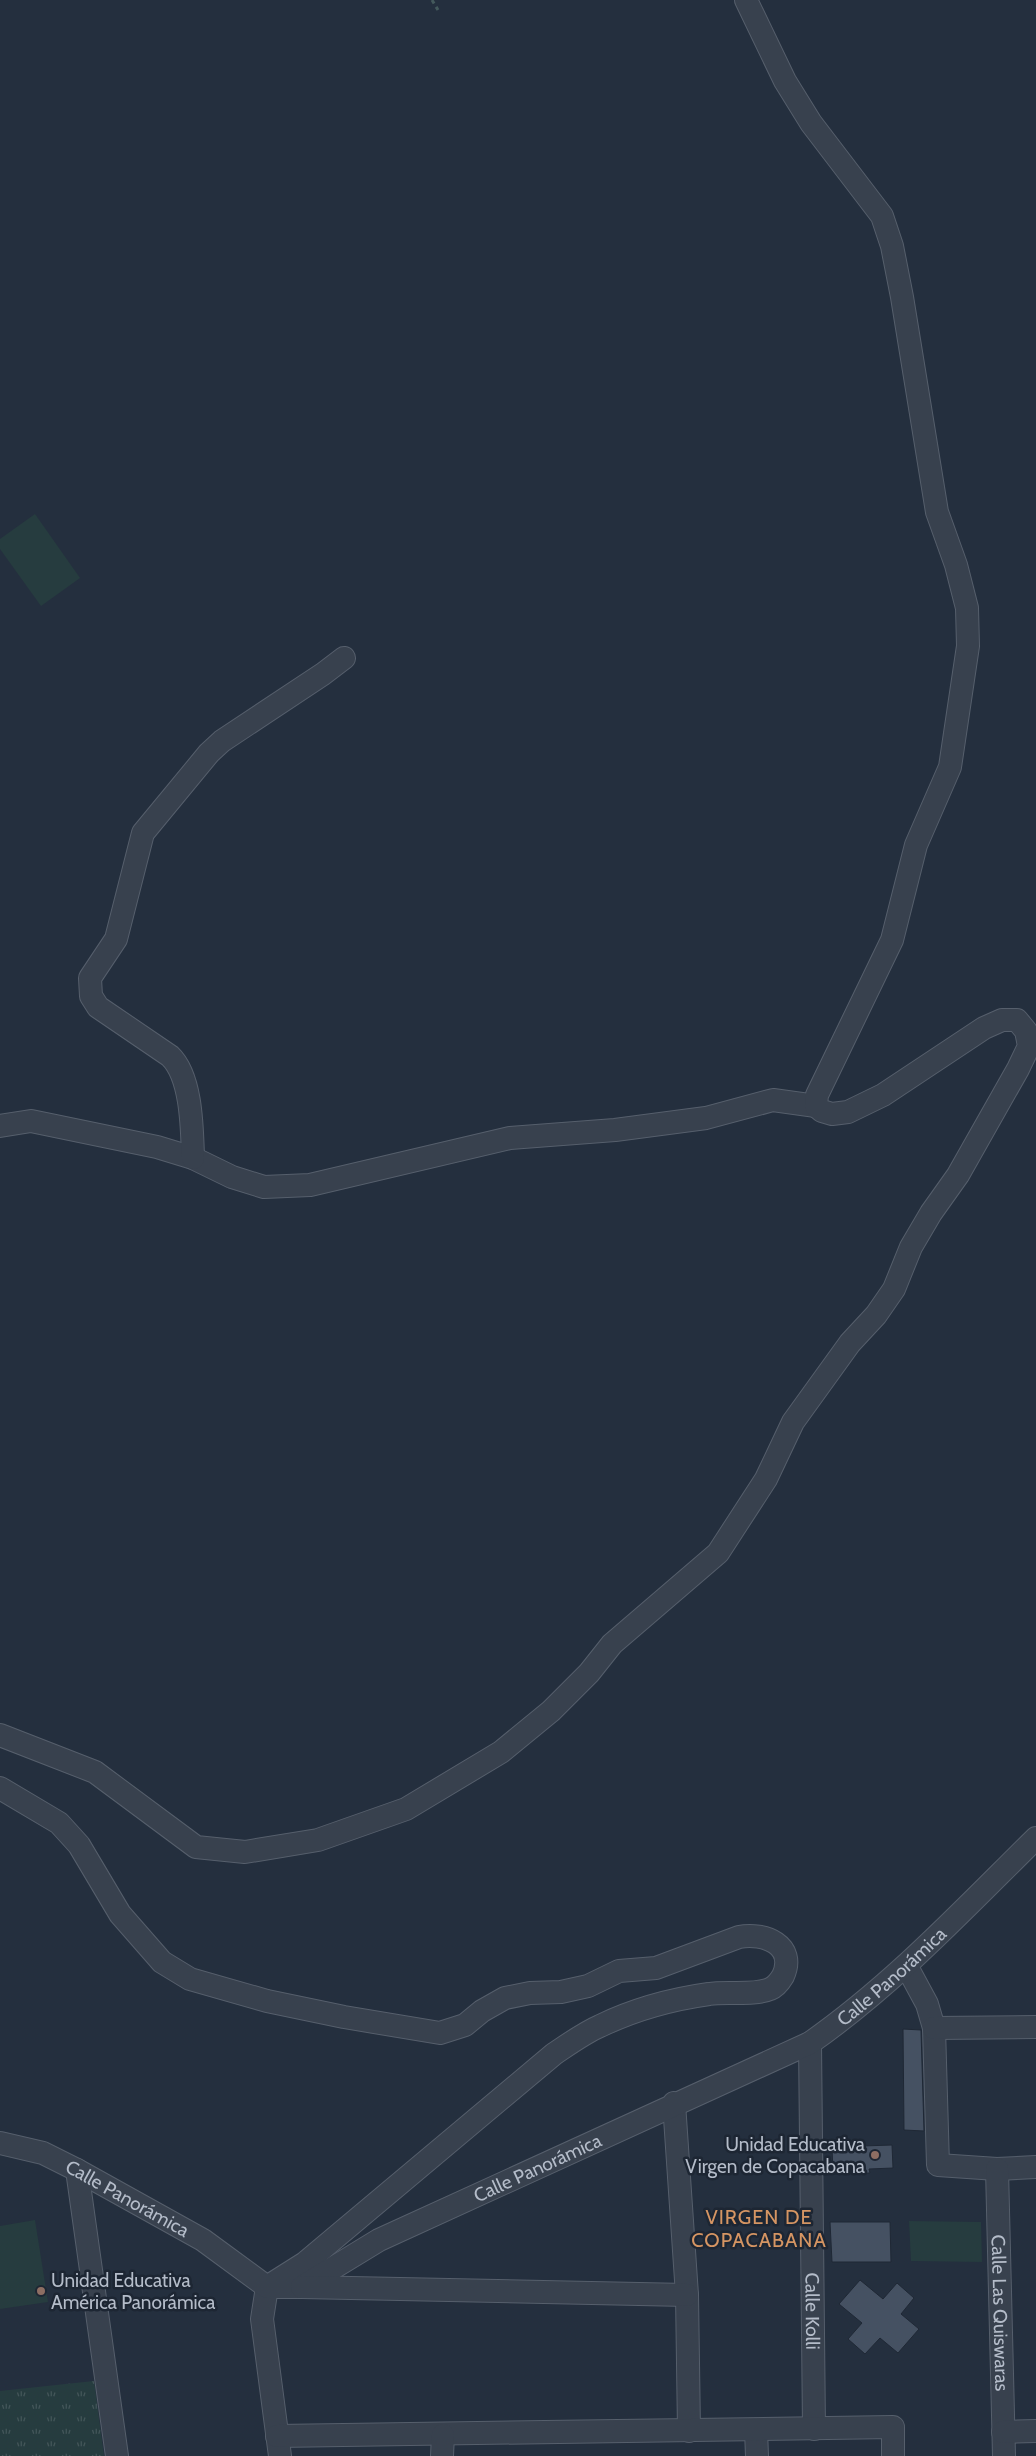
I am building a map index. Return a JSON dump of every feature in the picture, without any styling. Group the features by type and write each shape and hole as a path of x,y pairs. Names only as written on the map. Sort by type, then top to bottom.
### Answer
{"street":[{"path":"746,0 785,80 810,122 882,216 892,246 902,297 937,512 956,565 967,608 968,646 950,767 916,845 892,940 817,1096 816,1106"},
{"path":"193,1158 185,1079 179,1066 170,1056 98,1006 91,996 90,978 116,939 138,843 148,823 209,753 222,741 344,658"},
{"path":"0,1126 31,1121 157,1147 193,1158 232,1177 264,1188 310,1186 510,1138 615,1130 706,1118 773,1100 816,1106 822,1112 832,1114 848,1112 883,1095 984,1028 1002,1020 1017,1020 1026,1031 1028,1046 1018,1069 958,1175 930,1213 911,1246 894,1289 876,1315 850,1343 793,1422 766,1479 718,1553 612,1644 589,1673 551,1711 501,1752 406,1809 318,1840 245,1852 196,1847 95,1772 0,1735"},
{"path":"0,1788 59,1823 89,1860 120,1914 162,1962 190,1979 286,2005 440,2033 465,2025 482,2011 505,1998 530,1993 561,1992 588,1986 619,1971 656,1968 739,1937 751,1935 765,1937 777,1944 785,1955 786,1968 780,1982 770,1990 709,1994 657,2005 600,2026 554,2054 305,2263 268,2287 262,2319 278,2446 443,2445 689,2431 893,2428 893,2456"},
{"name":"Calle Panorámica","path":"302,2287 379,2240 674,2103 810,2043 848,2017 907,1967 1036,1838"},
{"path":"907,1967 927,2004 934,2028 938,2165 997,2169 1036,2167"},
{"path":"934,2028 1036,2027"},
{"name":"Calle Kolli","path":"810,2043 814,2429"},
{"path":"674,2103 687,2295 689,2431"},
{"name":"Calle Panorámica","path":"0,2143 43,2153 77,2170 203,2240 268,2287"},
{"name":"Calle Las Quiswaras","path":"997,2169 1004,2456"},
{"path":"77,2170 117,2456"},
{"path":"268,2287 687,2295"},
{"path":"756,2430 757,2456"},
{"path":"1003,2432 1036,2431"}],"path":[{"path":"432,0 438,10"}],"green space":[{"path":"35,514 80,578 41,606 0,549 0,539"},
{"path":"35,2220 48,2302 0,2309 0,2226"},
{"path":"909,2221 981,2222 982,2262 911,2261"},
{"path":"94,2381 104,2456 0,2456 0,2391"}],"building":[{"path":"903,2029 921,2030 924,2131 904,2130"},
{"path":"892,2145 893,2168 869,2169 870,2173 833,2174 832,2147"},
{"path":"830,2222 890,2222 891,2262 832,2262"},
{"path":"860,2280 883,2299 897,2283 914,2298 901,2314 919,2329 898,2353 880,2338 865,2354 848,2339 862,2323 839,2304"}],"place":[{"name":"Unidad Educativa Virgen de Copacabana","path":"875,2155"},
{"name":"Unidad Educativa América Panorámica","path":"41,2291"}],"district":[{"name":"VIRGEN DE COPACABANA","path":"759,2228"}]}
